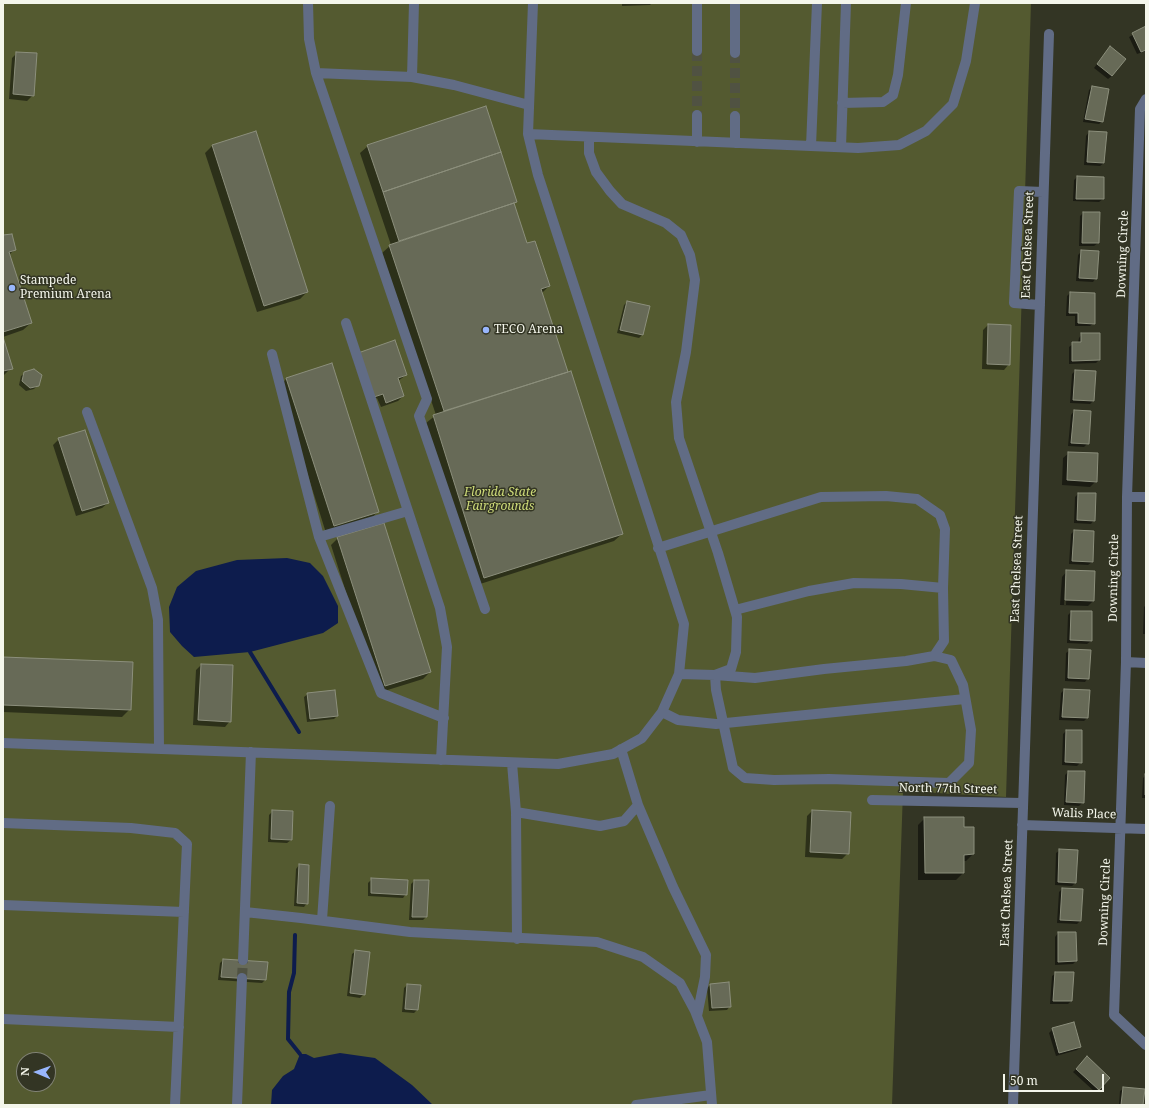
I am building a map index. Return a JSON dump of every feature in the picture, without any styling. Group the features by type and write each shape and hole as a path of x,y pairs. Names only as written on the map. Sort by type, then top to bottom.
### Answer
{"street":[{"path":"308,3 309,39 316,73 427,399 419,416 485,609"},
{"path":"412,77 414,3"},
{"path":"3,743 558,764 612,754 622,749 642,738 662,712 679,674 684,624 658,548 538,174 528,134 533,3"},
{"path":"697,3 697,51"},
{"path":"734,3 735,53"},
{"path":"811,146 817,3"},
{"path":"841,147 846,3"},
{"path":"842,103 883,102 893,95 898,75 906,3"},
{"path":"528,134 858,148 899,145 926,131 953,104 966,61 975,3"},
{"name":"East Chelsea Street","path":"1013,1105 1049,34"},
{"path":"316,73 412,77 454,85 529,105"},
{"name":"Downing Circle","path":"1146,99 1140,109 1128,497 1126,662 1114,1015 1146,1045"},
{"path":"697,115 697,142"},
{"path":"735,116 735,143"},
{"path":"589,137 590,153 596,172 610,191 622,204 659,219 676,231 681,235 690,254 695,280 693,307 676,402 679,438 711,531 737,618 736,652 731,669 715,675"},
{"path":"1040,305 1014,303 1014,296 1018,191 1043,192"},
{"path":"346,323 440,608 447,647 441,760"},
{"path":"272,354 319,537 381,693 444,718"},
{"path":"87,412 152,588 158,620 159,749"},
{"path":"658,548 821,497 878,496 917,499 940,515 945,529 943,588 944,641 934,656"},
{"path":"1128,497 1146,497"},
{"path":"319,537 408,511"},
{"path":"735,610 809,591 854,583 901,584 943,588"},
{"path":"679,674 715,675 755,678 824,669 906,662 934,656 951,660 963,685 971,730 969,763 949,783 829,778 774,780 745,778 733,768 716,690 715,675"},
{"path":"1126,662 1146,663"},
{"path":"662,712 678,720 716,724 965,700"},
{"path":"622,749 638,805 673,887 706,955 705,977 697,1016"},
{"path":"243,960 252,752"},
{"path":"512,763 516,812 517,938"},
{"name":"North 77th Street","path":"872,800 1022,804"},
{"path":"516,812 600,826 624,821 638,805"},
{"path":"322,920 330,806"},
{"path":"3,823 131,828 175,833 187,844 175,1105"},
{"name":"Walis Place","path":"1022,825 1146,829"},
{"path":"3,905 184,912"},
{"path":"245,912 322,920 410,932 596,942 643,957 680,983 697,1016 707,1042 712,1100 636,1105"},
{"path":"237,1105 242,978"},
{"path":"3,1019 179,1027"}],"green space":[{"name":"Florida State Fairgrounds","path":"3,3 1031,3 1006,797 903,791 892,1105 3,1105"}],"water":[{"path":"287,558 310,563 323,576 338,606 338,623 323,633 250,652 194,657 170,632 169,607 177,587 196,571 237,560"},
{"path":"340,1053 375,1058 412,1085 433,1105 271,1105 272,1090 283,1076 294,1069 300,1054 306,1054 314,1058"}],"building":[{"path":"1146,26 1146,50 1141,52 1132,33"},
{"path":"1110,46 1126,59 1112,76 1097,64"},
{"path":"16,52 37,53 34,96 13,94"},
{"path":"1092,86 1109,89 1103,122 1085,119"},
{"path":"486,106 501,152 383,192 367,145"},
{"path":"256,131 308,292 264,306 212,145"},
{"path":"1089,131 1107,132 1104,163 1087,162"},
{"path":"501,152 517,202 399,241 383,192"},
{"path":"1077,176 1104,177 1104,199 1076,199"},
{"name":"TECO Arena","path":"514,203 527,243 535,241 550,286 541,289 568,372 444,411 389,245"},
{"path":"1083,212 1100,212 1099,243 1082,243"},
{"name":"Stampede Premium Arena","path":"12,234 16,250 9,252 32,323 3,332 3,235"},
{"path":"1081,250 1099,251 1097,279 1079,278"},
{"path":"1070,292 1095,293 1095,324 1078,323 1078,313 1069,313"},
{"path":"627,301 650,306 643,335 620,330"},
{"path":"988,324 1011,325 1010,365 987,364"},
{"path":"1081,333 1100,333 1100,360 1072,361 1072,342 1081,342"},
{"path":"3,337 13,369 3,371"},
{"path":"395,340 407,375 398,378 404,396 386,403 383,394 374,397 358,353"},
{"path":"332,363 379,512 334,526 286,378"},
{"path":"34,369 42,375 39,386 30,388 22,381 24,372"},
{"path":"1075,370 1096,371 1094,401 1073,400"},
{"path":"571,371 623,534 484,578 433,415"},
{"path":"1074,410 1091,411 1089,444 1071,443"},
{"path":"85,430 109,503 82,511 58,438"},
{"path":"1068,452 1098,453 1097,482 1067,480"},
{"path":"1078,493 1096,493 1095,521 1077,520"},
{"path":"384,523 431,672 385,686 337,537"},
{"path":"1074,530 1094,531 1093,562 1072,561"},
{"path":"1066,570 1095,571 1094,601 1065,600"},
{"path":"1071,611 1092,611 1092,641 1070,640"},
{"path":"1069,649 1091,650 1089,679 1068,678"},
{"path":"3,657 133,662 131,710 3,705"},
{"path":"201,664 233,665 231,722 198,720"},
{"path":"1064,689 1090,690 1088,718 1062,717"},
{"path":"335,690 338,716 310,719 307,693"},
{"path":"1066,730 1082,730 1082,763 1065,762"},
{"path":"1068,771 1085,771 1084,803 1066,802"},
{"path":"1146,774 1146,795 1145,795"},
{"path":"272,810 293,811 292,840 271,839"},
{"path":"812,810 851,812 849,854 810,852"},
{"path":"924,817 964,817 964,827 974,827 974,854 964,855 964,873 925,873"},
{"path":"1059,849 1078,850 1076,883 1058,882"},
{"path":"299,864 309,865 308,904 297,903"},
{"path":"371,878 408,880 407,895 371,893"},
{"path":"414,880 429,880 427,917 412,917"},
{"path":"1062,888 1083,889 1081,921 1060,920"},
{"path":"1058,932 1076,932 1077,961 1058,962"},
{"path":"355,950 370,952 365,995 350,993"},
{"path":"223,959 268,962 266,980 221,977"},
{"path":"1055,972 1074,972 1072,1001 1053,1001"},
{"path":"729,982 731,1007 712,1008 710,984"},
{"path":"407,984 421,985 418,1010 405,1009"},
{"path":"1074,1022 1081,1047 1059,1053 1052,1028"},
{"path":"1087,1056 1110,1078 1099,1090 1076,1069"},
{"path":"1123,1087 1145,1089 1143,1105 1121,1105"}],"waterway":[{"path":"250,652 299,732"},
{"path":"295,935 294,973 289,992 288,1039 300,1054"}],"tunnel":[{"path":"697,51 697,115"},
{"path":"735,53 735,116"},
{"path":"242,978 243,960"}],"place":[{"name":"Stampede Premium Arena","path":"12,288"},
{"name":"TECO Arena","path":"486,330"}]}
